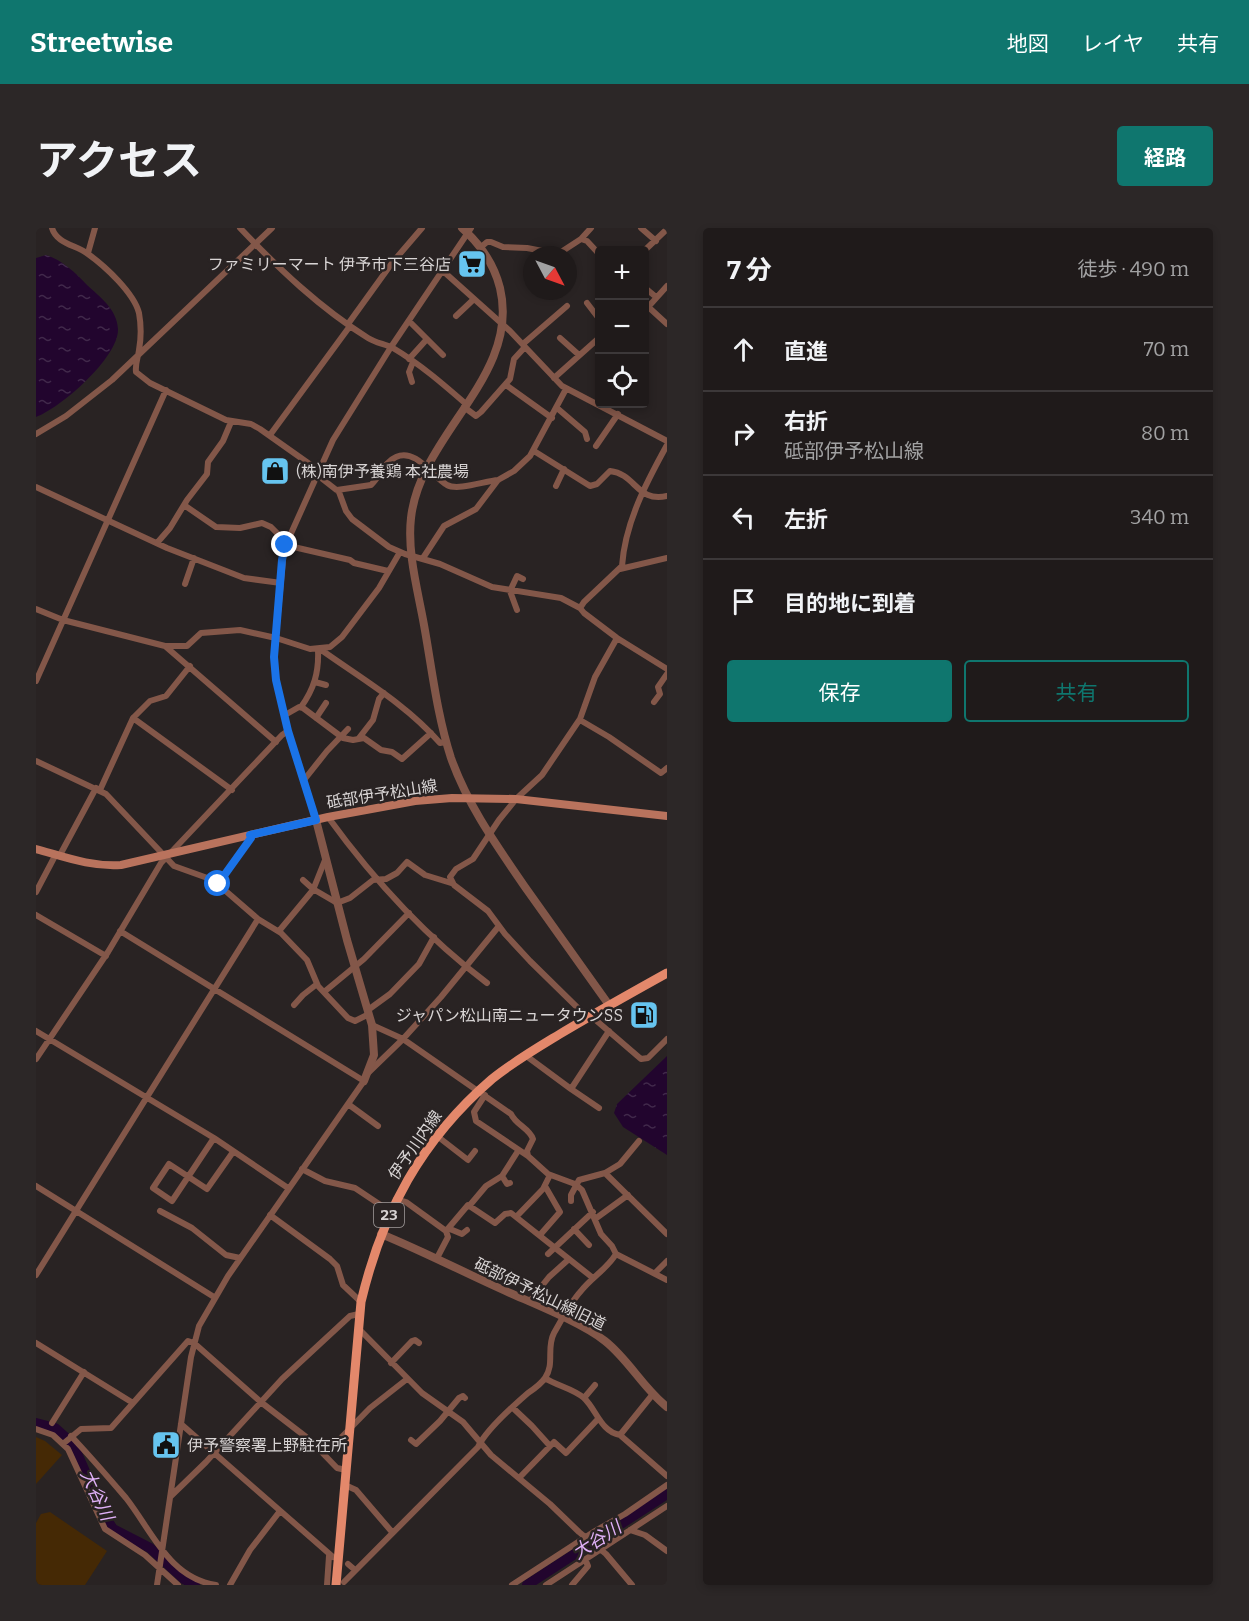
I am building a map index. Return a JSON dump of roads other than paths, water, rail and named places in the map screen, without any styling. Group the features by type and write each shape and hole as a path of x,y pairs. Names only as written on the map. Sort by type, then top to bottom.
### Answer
{"main road":[{"name":"砥部伊予松山線","path":"36,849 85,863 108,866 167,856 328,817 415,801 468,798 516,799 667,816"},
{"name":"伊予川内線","path":"340,1584 346,1470 359,1314 368,1271 396,1199 420,1157 457,1112 525,1055 667,973"}],"street":[{"path":"52,228 60,239 87,253 133,299 139,313 139,352 135,362 136,372 150,383 231,422 251,424 270,435 337,490 352,519 382,543 492,587 554,596 580,608 617,638 667,669"},
{"path":"87,253 95,228"},
{"path":"240,228 277,267 305,291 371,340 391,347 411,360 478,415 506,385 512,375 512,363 524,346 567,306"},
{"path":"36,434 66,416 94,394 273,228"},
{"path":"270,435 392,263 422,228"},
{"path":"481,247 491,242 502,247 527,248 558,254 582,239 591,228"},
{"path":"641,228 656,241"},
{"path":"649,247 667,229"},
{"path":"369,1072 374,1046 372,1025 316,820 288,731 276,680 276,638 281,583 286,543 333,440 467,230 481,247 498,279 503,305 503,324 491,363 417,487 410,527 412,556 441,722 458,777 489,835 609,1005"},
{"path":"582,239 595,250"},
{"path":"442,271 503,324 566,389 667,441"},
{"path":"649,302 667,286"},
{"path":"649,291 656,297"},
{"path":"456,316 474,299"},
{"path":"587,303 595,313"},
{"path":"649,306 667,324"},
{"path":"409,321 443,355"},
{"path":"560,338 579,356"},
{"path":"412,382 411,360 427,339"},
{"path":"554,378 595,342"},
{"path":"506,385 552,418"},
{"path":"337,490 371,484 392,459 398,456 411,458 427,467 450,486 498,480 514,471 534,451 566,389"},
{"path":"36,681 166,390"},
{"path":"557,408 585,432 587,438"},
{"path":"596,446 618,414"},
{"path":"157,543 207,474 208,462 223,441 231,422"},
{"path":"620,569 624,544 642,492 667,445"},
{"path":"534,451 590,486 597,484 610,471 614,471 625,476 642,492 653,498 667,496"},
{"path":"556,486 564,469"},
{"path":"423,558 444,526 476,509 498,480"},
{"path":"36,487 157,543 244,578 281,583"},
{"path":"183,505 216,527 240,528 262,523 271,527 286,543 388,571"},
{"path":"319,650 330,647 342,637 381,586 400,552"},
{"path":"185,584 194,558"},
{"path":"580,608 620,569 667,558"},
{"path":"517,610 510,591 517,576 523,579"},
{"path":"36,609 63,620 165,646 182,648 201,633 240,630 319,650 412,714 440,743 446,742"},
{"path":"451,883 451,874 473,859 516,799 542,775 580,720 595,677 617,638"},
{"path":"165,646 276,742"},
{"path":"285,716 301,707 315,682 319,650"},
{"path":"36,892 98,789 133,718 150,701 166,696 190,666"},
{"path":"654,702 660,693 658,687 667,674"},
{"path":"315,682 326,685"},
{"path":"359,738 373,720 384,693"},
{"path":"316,718 326,702"},
{"path":"301,707 340,737 348,740 364,738 381,750 392,752 402,759 431,733"},
{"path":"133,718 232,790"},
{"path":"580,720 609,737 661,773 666,779"},
{"path":"304,780 348,729"},
{"path":"36,1059 106,956 161,863 288,731"},
{"path":"36,761 98,789 116,803 178,869 208,878 218,884 258,919 279,932 307,960 317,984 351,1020 359,1020 390,994 419,964 434,937"},
{"path":"661,773 667,768"},
{"path":"328,817 377,879 409,913 464,967 487,983"},
{"path":"218,884 251,838 250,835"},
{"path":"279,932 313,889 326,860"},
{"path":"337,903 350,898 362,886 394,875 407,862 425,874 451,883 488,911 530,961 589,1017 609,1031 638,1057 645,1059 667,1039"},
{"path":"303,880 313,889 337,903"},
{"path":"324,992 364,959 409,913"},
{"path":"36,915 106,956"},
{"path":"36,1275 258,919"},
{"path":"157,1585 194,1343 199,1326 214,1297 369,1072 441,997 499,926"},
{"path":"120,931 364,1081"},
{"path":"294,1005 317,984"},
{"path":"372,1025 403,1039 511,1114 514,1121 533,1138 527,1151 528,1156"},
{"path":"36,1031 214,1138 288,1188"},
{"path":"570,1089 609,1031"},
{"path":"525,1055 599,1108"},
{"path":"482,1093 474,1112 476,1121 528,1156 550,1175 576,1185 582,1190 601,1234 616,1254 667,1280"},
{"path":"348,1104 378,1126"},
{"path":"437,1136 468,1160 475,1151"},
{"path":"214,1138 188,1177 172,1201 153,1188 169,1164 188,1177 207,1189 233,1152"},
{"path":"571,1201 576,1185 581,1179 605,1173 625,1160 639,1141"},
{"path":"446,1231 486,1186 502,1176 518,1150"},
{"path":"302,1169 325,1181 355,1188 391,1212"},
{"path":"605,1173 667,1234"},
{"path":"517,1216 545,1186 550,1175"},
{"path":"502,1176 506,1183 510,1183"},
{"path":"36,1186 214,1297"},
{"path":"540,1235 560,1212 545,1186"},
{"path":"548,1254 574,1229 628,1195"},
{"path":"396,1199 406,1202 446,1231 448,1237 437,1258"},
{"path":"470,1205 495,1222 508,1213 517,1216 593,1278"},
{"path":"160,1211 192,1228 226,1255 240,1258"},
{"path":"270,1215 330,1259 337,1266 343,1285 361,1302"},
{"path":"574,1229 589,1245"},
{"path":"446,1231 462,1234 468,1230"},
{"name":"砥部伊予松山線旧道","path":"381,1234 437,1258 603,1339 626,1360 653,1394 667,1407"},
{"path":"340,1584 478,1448 480,1442 545,1378 550,1363 550,1343 563,1318 581,1291 610,1263 616,1254"},
{"path":"529,1302 549,1277 569,1259"},
{"path":"655,1274 667,1261"},
{"path":"171,1497 262,1403 282,1379 350,1316 359,1314"},
{"path":"358,1328 422,1393 463,1422 491,1455 600,1549 632,1585"},
{"path":"391,1363 412,1341 415,1340 418,1343"},
{"path":"67,1440 81,1429 111,1428 188,1341 194,1343 262,1403 310,1440 338,1468 346,1470"},
{"path":"36,1343 133,1403"},
{"path":"52,1423 84,1372"},
{"path":"322,1451 330,1449 370,1408 406,1378"},
{"path":"545,1378 584,1398 598,1419 615,1435 620,1435 667,1476"},
{"path":"584,1398 595,1385"},
{"path":"620,1435 653,1394"},
{"path":"411,1440 416,1444 459,1398 463,1396 465,1398"},
{"path":"513,1408 550,1446"},
{"path":"519,1478 554,1442 566,1453 598,1419"},
{"path":"181,1424 331,1556 327,1585"},
{"path":"36,1430 67,1440 126,1498 161,1552 187,1575 216,1585"},
{"path":"67,1440 68,1449 105,1529 160,1566 178,1585"},
{"path":"345,1485 356,1491 392,1532"},
{"path":"512,1585 667,1485"},
{"path":"546,1585 667,1506"},
{"path":"230,1585 250,1550 280,1511"},
{"path":"630,1530 645,1535 667,1551"},
{"path":"572,1585 588,1566 585,1559"},
{"path":"348,1564 355,1570"}],"water":[{"path":"46,255 68,267 102,299 115,315 118,329 116,340 109,353 87,380 60,403 36,417 36,258"},
{"path":"667,1056 667,1155 623,1127 614,1113 617,1104"}],"waterway":[{"name":"大谷川","path":"36,1423 55,1428 73,1444 104,1515 113,1529 150,1548 184,1579 195,1585"},
{"name":"大谷川","path":"527,1585 667,1494"}],"place":[{"name":"ファミリーマート 伊予市下三谷店","path":"472,264"},
{"name":"(株)南伊予養鶏 本社農場","path":"275,471"},
{"name":"ジャパン松山南ニュータウンSS","path":"644,1015"},
{"name":"伊予警察署上野駐在所","path":"166,1445"}]}
